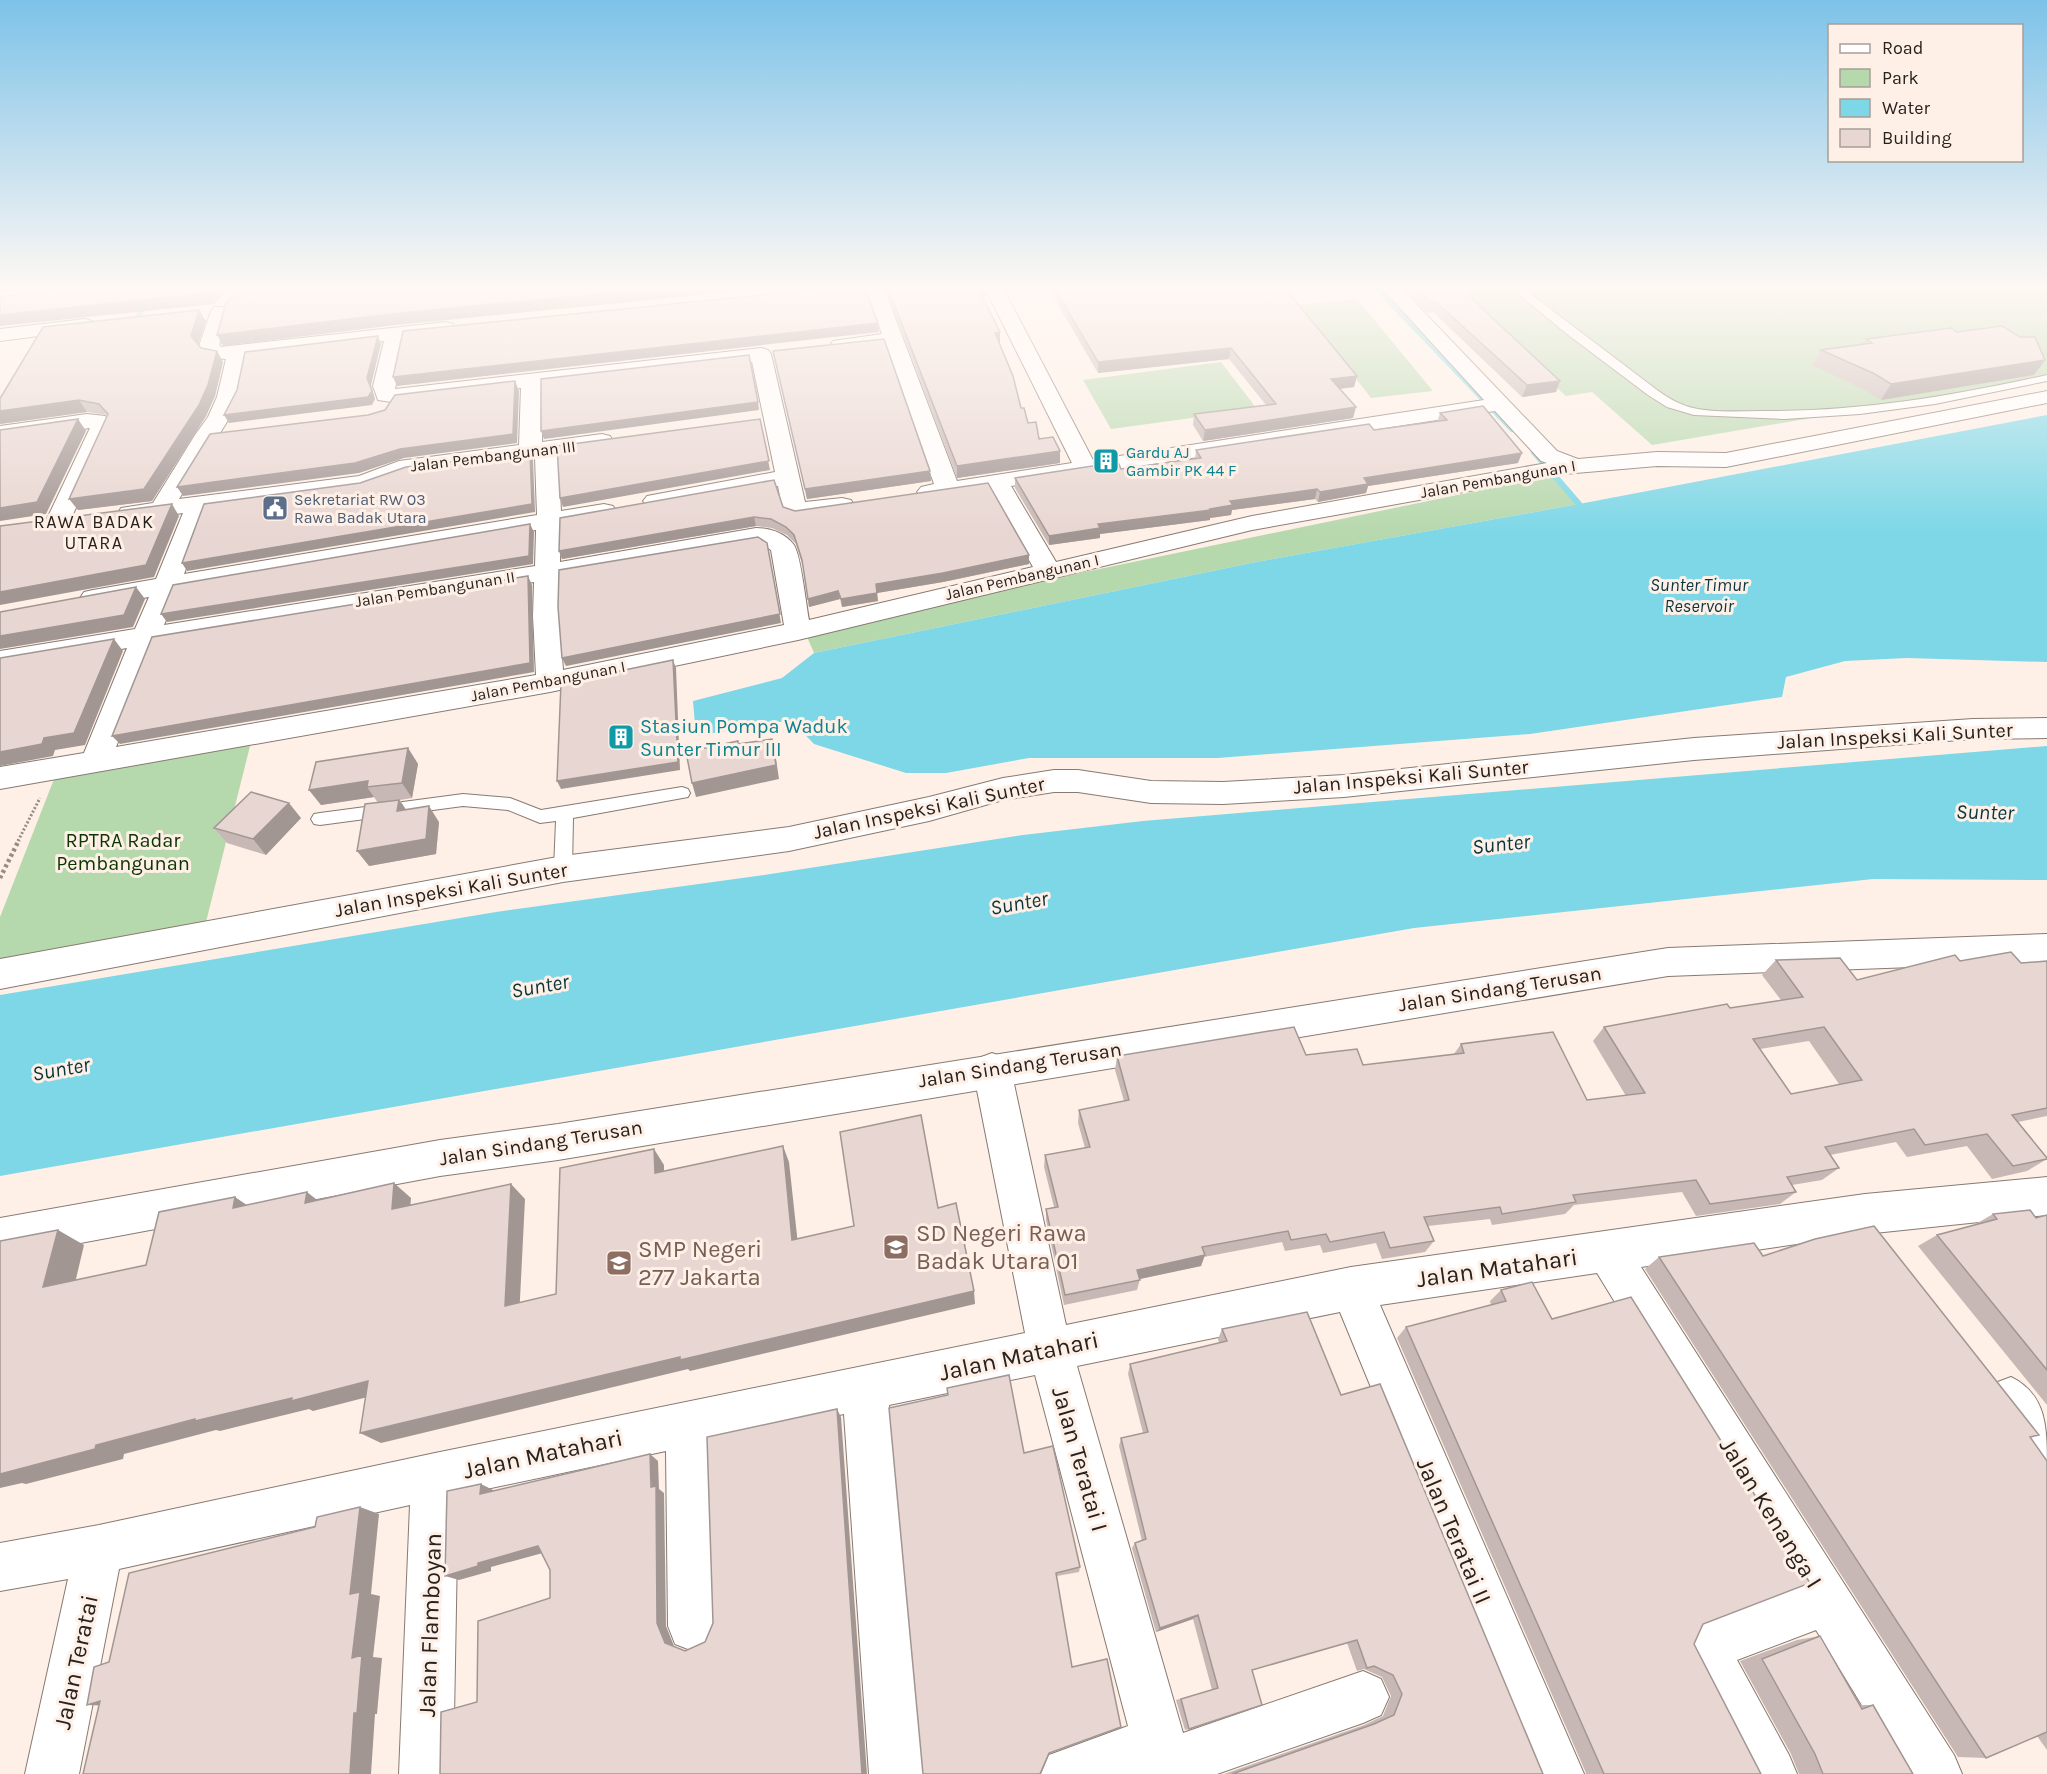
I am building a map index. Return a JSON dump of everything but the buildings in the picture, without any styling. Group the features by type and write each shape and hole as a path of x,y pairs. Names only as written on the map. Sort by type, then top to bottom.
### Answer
{"street":[{"path":"162,508 225,408 226,369"},
{"path":"388,369 384,392 391,396 626,369"},
{"path":"772,369 774,417 786,477 796,510 858,502"},
{"path":"904,369 948,489"},
{"path":"1035,369 1086,468"},
{"path":"1461,369 1493,405 1549,456 1570,466"},
{"path":"532,379 538,450 549,521 546,616 550,682"},
{"path":"372,415 381,412 391,396"},
{"name":"Jalan Pembangunan I","path":"0,778 550,682 798,631 1252,523 1570,466 1657,459 1726,460 2047,397"},
{"path":"903,496 1493,405"},
{"path":"750,420 774,417"},
{"path":"0,433 87,421 97,421 103,424 45,524 80,519"},
{"path":"206,435 240,431"},
{"name":"Jalan Pembangunan III","path":"104,516 364,482 399,468 622,438"},
{"path":"67,603 549,521 786,477"},
{"path":"996,481 1048,570"},
{"path":"95,762 198,505"},
{"name":"Jalan Pembangunan II","path":"0,660 546,572 756,535 765,535 783,548 798,631"},
{"name":"Jalan Inspeksi Kali Sunter","path":"0,974 563,868 789,839 929,809 1003,789 1054,781 1188,793 1278,790 1344,786 1694,749 1973,729 2047,728"},
{"name":"Jalan Sindang Terusan","path":"0,1238 440,1158 570,1140 1668,962 2047,948"},
{"name":"Jalan Teratai I","path":"992,1070 1050,1350 1164,1760"},
{"name":"Jalan Matahari","path":"0,1567 99,1549 435,1476 1351,1288 1865,1214 2047,1196"},
{"path":"1865,1214 1894,1251"},
{"name":"Jalan Kenanga I","path":"1608,1252 1935,1774"},
{"name":"Jalan Teratai II","path":"1351,1288 1557,1774"},
{"path":"1989,1371 2047,1445"},
{"path":"865,1388 896,1774"},
{"path":"689,1424 693,1626"},
{"name":"Jalan Flamboyan","path":"426,1774 435,1476"},
{"name":"Jalan Teratai","path":"52,1774 99,1549"},
{"path":"1770,1774 1702,1648 1826,1601"},
{"path":"1068,1774 1164,1760 1363,1697"}],"lane":[{"path":"1619,369 1658,396 1692,412 1769,415 1854,413 2001,389 2047,378"},
{"path":"320,819 463,800 510,804 540,818 682,793"},
{"path":"563,868 565,813"}],"path":[{"path":"0,878 56,768"}],"green space":[{"path":"1169,369 1226,369 1257,409 1111,429 1083,380"},
{"path":"1348,369 1415,369 1433,391 1371,398"},
{"path":"1536,369 2047,369 2047,378 1652,445 1592,392 1566,396"},
{"path":"1554,475 1579,504 1256,562 814,653 804,630"},
{"name":"RPTRA Radar Pembangunan","path":"251,742 205,926 0,964 0,917 56,774"}],"water":[{"name":"Sunter Timur Reservoir","path":"2047,415 2047,662 1907,658 1845,661 1786,677 1782,697 1530,734 1218,758 1029,758 946,773 906,773 814,744 791,720 696,736 693,701 782,678 814,653 1256,562 1579,504"},
{"name":"Sunter","path":"2047,746 2047,880 1873,879 1414,928 0,1176 0,995 496,912 764,875 1023,835 1143,821"}],"waterway":[{"path":"1454,369 1512,429"},
{"path":"1534,452 1579,504"}],"place":[{"name":"Gardu AJ Gambir PK 44 F","path":"1106,461"},
{"name":"Sekretariat RW 03 Rawa Badak Utara","path":"275,508"},
{"name":"Stasiun Pompa Waduk Sunter Timur III","path":"621,737"},
{"name":"SD Negeri Rawa Badak Utara 01","path":"896,1247"},
{"name":"SMP Negeri 277 Jakarta","path":"619,1263"}],"district":[{"name":"RAWA BADAK UTARA","path":"94,532"}]}
